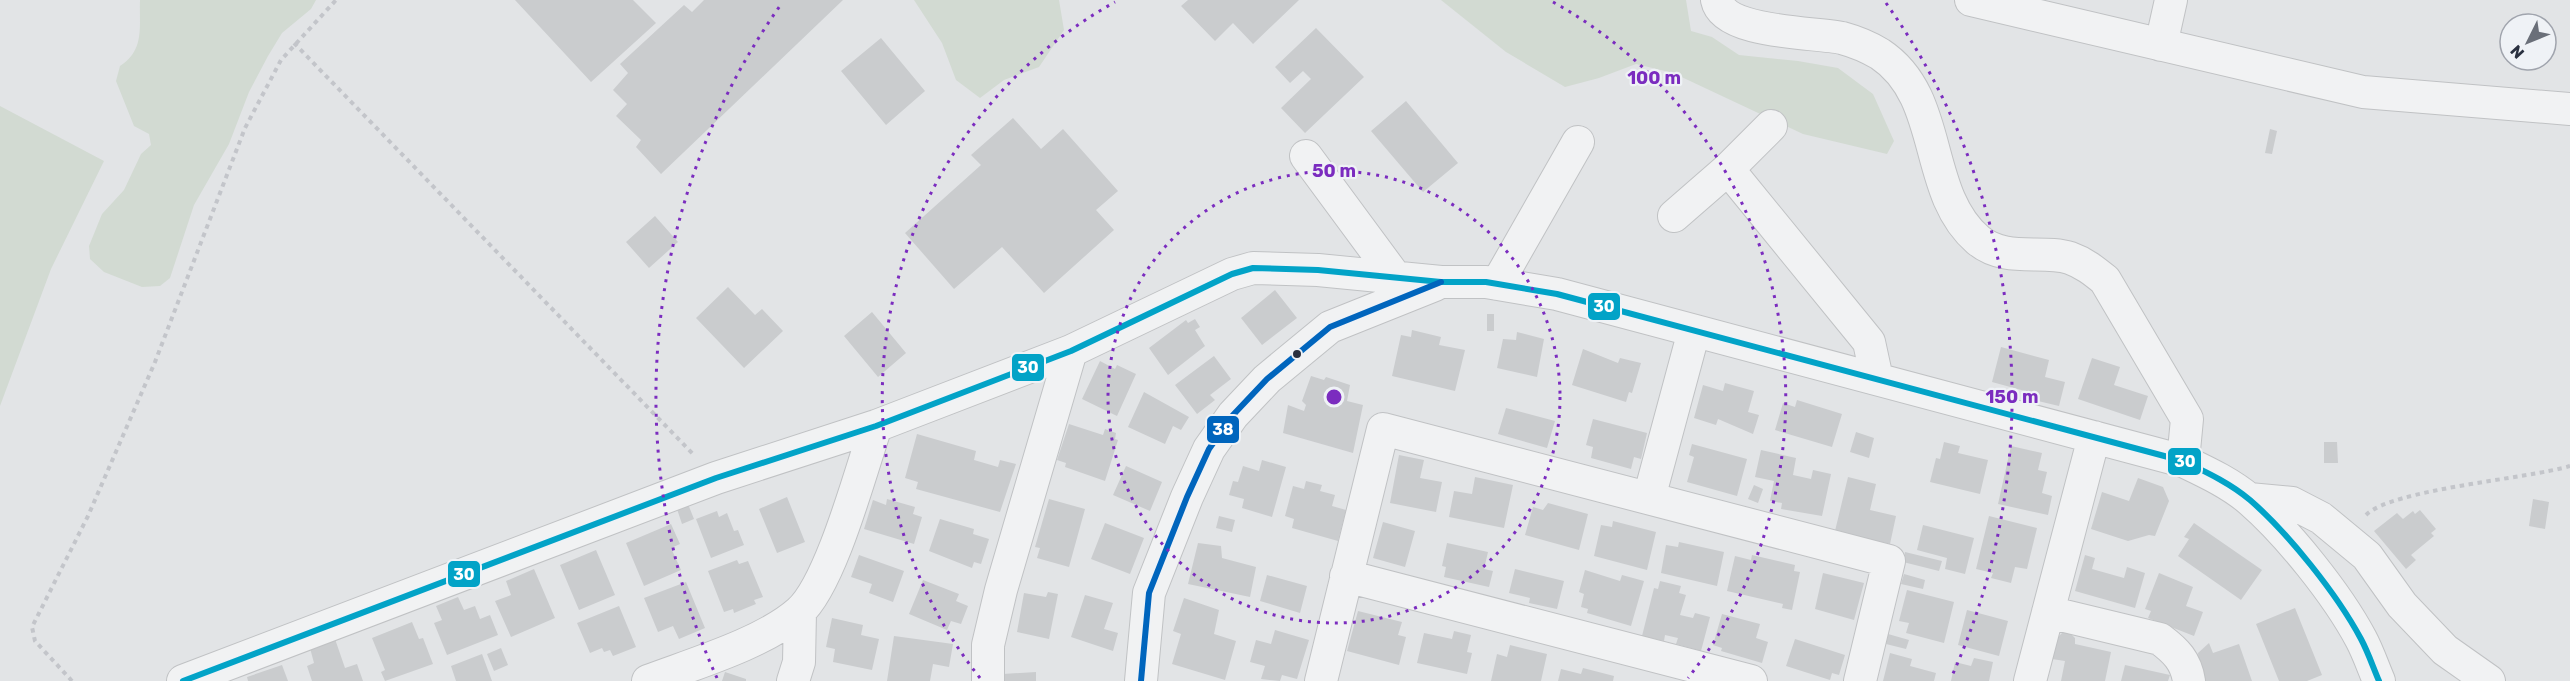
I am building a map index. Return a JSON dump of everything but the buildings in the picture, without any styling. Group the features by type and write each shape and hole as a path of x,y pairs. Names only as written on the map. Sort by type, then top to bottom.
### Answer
{"street":[{"path":"1718,0 1719,7 1737,22 1844,39 1880,54 1905,79 1924,112 1948,196 1962,223 1979,241 1999,251 2068,257 2089,267 2105,279 2187,419 2183,461"},
{"path":"1971,0 2362,92 2570,110"},
{"path":"2161,45 2171,0"},
{"path":"1674,216 1728,169 1771,126"},
{"path":"1497,284 1578,142"},
{"path":"1306,156 1396,278"},
{"path":"1728,169 1869,342 1877,379"},
{"path":"183,681 716,478 876,426 1071,351 1232,274 1253,268 1318,270 1441,282 1497,284 1557,294 2183,461 2215,476 2249,499 2332,593 2361,639 2379,681"},
{"path":"1141,681 1149,593 1187,496 1209,449 1233,415 1267,379 1330,327 1441,282"},
{"path":"1649,498 1694,331"},
{"path":"988,681 988,645 1001,590 1071,351"},
{"path":"648,681 751,641 800,612 824,578 876,426"},
{"path":"1321,681 1383,429 1889,561 1860,681"},
{"path":"2030,681 2094,437"},
{"path":"2249,499 2292,503 2321,518 2367,556 2402,605 2445,650 2488,681"},
{"path":"1346,576 1751,681"},
{"path":"793,681 799,662 800,612"},
{"path":"2048,612 2160,639 2176,651 2187,667 2189,681"}],"path":[{"path":"72,681 35,640 32,627 88,516 155,362 245,128 281,60 294,43 336,0"},
{"path":"294,43 716,478"},
{"path":"2345,537 2374,507 2570,466"}],"shaded area":[{"path":"140,0 316,0 311,9 282,33 249,92 229,144 194,205 170,278 160,286 142,287 104,272 90,259 89,246 102,214 124,190 141,154 151,145 149,134 134,126 116,81 120,66 134,53 137,45 140,29"},
{"path":"914,0 1059,0 1064,30 1039,67 1004,80 980,98 956,80 942,43"},
{"path":"1441,0 1686,0 1691,31 1712,37 1739,55 1838,68 1873,94 1894,141 1887,154 1803,134 1673,73 1636,64 1599,78 1565,87 1506,52"},
{"path":"0,106 104,161 51,269 0,406"}],"transit line":[{"name":"30","path":"183,681 716,478 876,426 1071,351 1232,274 1253,268 1318,270 1441,282 1486,282 1557,294 2183,461 2234,488 2280,529 2325,584 2351,621 2364,644 2379,681"},
{"name":"38","path":"1141,681 1149,593 1187,497 1209,449 1233,415 1267,379 1330,327 1441,282"}]}
